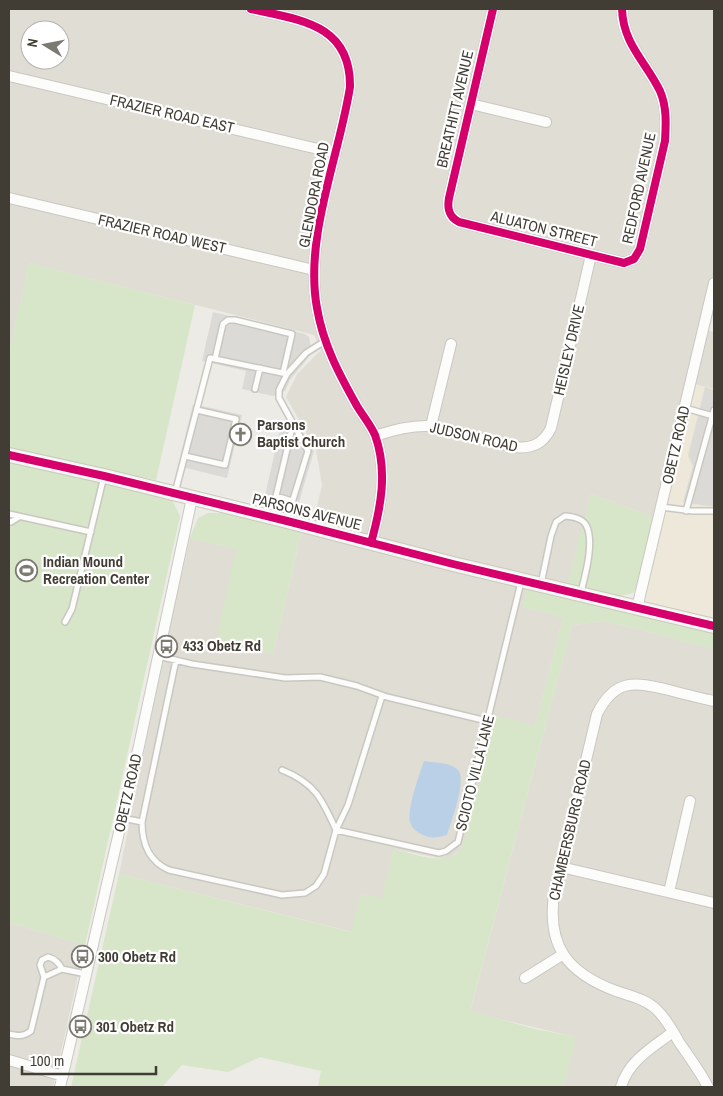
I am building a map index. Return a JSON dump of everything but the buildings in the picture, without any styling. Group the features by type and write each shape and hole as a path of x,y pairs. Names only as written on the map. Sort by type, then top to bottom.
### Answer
{"street":[{"name":"GLENDORA ROAD","path":"251,9 313,24 334,39 342,50 350,74 350,87 317,238 314,270 316,307 325,341 336,369 358,408 371,426 382,467 382,492 379,514 371,543"},
{"name":"BREATHITT AVENUE","path":"451,216 448,207 449,198 493,9"},
{"name":"REDFORD AVENUE","path":"622,9 624,25 630,45 660,92 666,112 665,141 640,250 632,260"},
{"name":"FRAZIER ROAD EAST","path":"9,76 335,153"},
{"path":"471,104 546,122"},
{"name":"FRAZIER ROAD WEST","path":"9,198 314,270"},
{"name":"ALUATON STREET","path":"451,216 463,223 621,263 627,263 632,260"},
{"name":"HEISLEY DRIVE","path":"542,442 551,428 592,255"},
{"name":"OBETZ ROAD","path":"637,608 714,283"},
{"path":"432,426 451,344"},
{"name":"JUDSON ROAD","path":"375,436 404,427 432,426 514,447 534,447 542,442"},
{"name":"PARSONS AVENUE","path":"9,455 104,476 540,585 714,626"},
{"name":"OBETZ ROAD","path":"60,1087 122,818 192,498"},
{"name":"CHAMBERSBURG ROAD","path":"709,1083 657,1010 644,1001 585,977 562,955 555,933 552,910 597,714 605,699 617,688 633,684 650,686 714,701"},
{"path":"669,892 690,801"},
{"path":"561,867 714,903"},
{"path":"525,978 562,955"},
{"path":"621,1087 623,1078 633,1064 648,1050 673,1032"},
{"path":"9,1060 63,1076"}],"lane":[{"path":"215,359 223,324 228,320 292,334 285,374 279,390 279,398 308,451 287,521"},
{"path":"285,374 306,353 325,341"},
{"path":"175,494 210,358 285,374"},
{"path":"255,389 260,368"},
{"path":"684,408 713,413 686,511"},
{"path":"185,456 225,465 236,419 197,410"},
{"path":"292,501 276,496 293,424"},
{"path":"65,622 72,609 104,476"},
{"path":"661,507 686,511 714,512"},
{"path":"9,514 91,532"},
{"path":"540,585 556,522 565,516 577,518 586,525 589,540 587,564 580,594"},
{"path":"9,521 11,522 19,517"},
{"name":"SCIOTO VILLA LANE","path":"336,830 439,853 450,849 458,842 522,580"},
{"path":"158,656 285,678 320,676 357,686 382,696 487,721"},
{"path":"176,660 142,822 142,837 147,851 162,867 169,870 282,895 305,893 316,886 324,874 336,830 348,805 382,696"},
{"path":"282,770 303,780 312,788 326,809 336,830"},
{"path":"122,818 142,822"},
{"path":"9,1034 20,1036 26,1035 31,1031 44,977 40,965 42,960 48,957 57,961 62,969"},
{"path":"44,977 62,969 86,974"}],"shaded area":[{"path":"9,9 714,9 714,299 707,330 714,332 714,389 694,384 662,520 591,494 565,595 522,607 563,617 535,725 459,851 448,858 438,858 394,849 382,899 361,894 352,932 119,874 169,629 190,538 237,549 217,640 273,654 305,518 314,520 322,485 316,450 286,397 297,374 321,350 314,335 29,263 9,353"},
{"path":"213,312 305,334 309,337 312,353 290,380 285,391 273,396 242,389 246,371 202,361"},
{"path":"694,384 714,389 714,620 651,605 646,600 645,595"},
{"path":"705,387 714,390 714,506 683,502 693,466 688,456"},
{"path":"193,404 242,415 227,478 178,466"},
{"path":"295,419 314,451 297,509 264,500 281,425"},
{"path":"606,621 714,649 714,1087 564,1087 575,1037 470,1012 572,625"},
{"path":"10,923 85,945 53,1087 9,1087"}],"green space":[{"path":"29,263 195,305 156,480 9,449 9,353"},
{"path":"9,460 171,498 180,516 85,945 10,923 9,926"},
{"path":"591,494 654,517 639,580 633,593 608,596 567,585"},
{"path":"208,513 231,513 302,530 273,654 216,640 236,549 190,538 198,518"},
{"path":"532,587 714,631 714,649 606,621 572,625 470,1011 535,1029 576,1037 564,1087 318,1087 321,1071 260,1057 228,1072 182,1065 162,1087 71,1087 119,874 351,932 361,894 382,898 394,849 428,858 445,858 459,851 464,841 497,716 535,725 563,617 522,607 524,597"}],"water":[{"path":"424,761 455,767 460,775 460,791 447,835 440,837 424,836 414,829 410,822 412,801"}],"cycle path":[{"path":"251,9 287,17 319,28 332,38 342,50 348,66 350,87 324,197 315,253 314,281 317,308 323,334 332,358 357,406 373,431 379,448 382,489 371,543"},
{"path":"493,9 449,198 448,206 451,215 459,222 624,263 634,259 640,249 665,141 666,122 664,103 660,91 626,33 622,9"},
{"path":"9,455 104,476 453,564 714,626"}],"place":[{"name":"Parsons Baptist Church","path":"241,434"},
{"name":"Indian Mound Recreation Center","path":"27,571"},
{"name":"433 Obetz Rd","path":"167,646"},
{"name":"300 Obetz Rd","path":"82,957"},
{"name":"301 Obetz Rd","path":"80,1027"}]}
